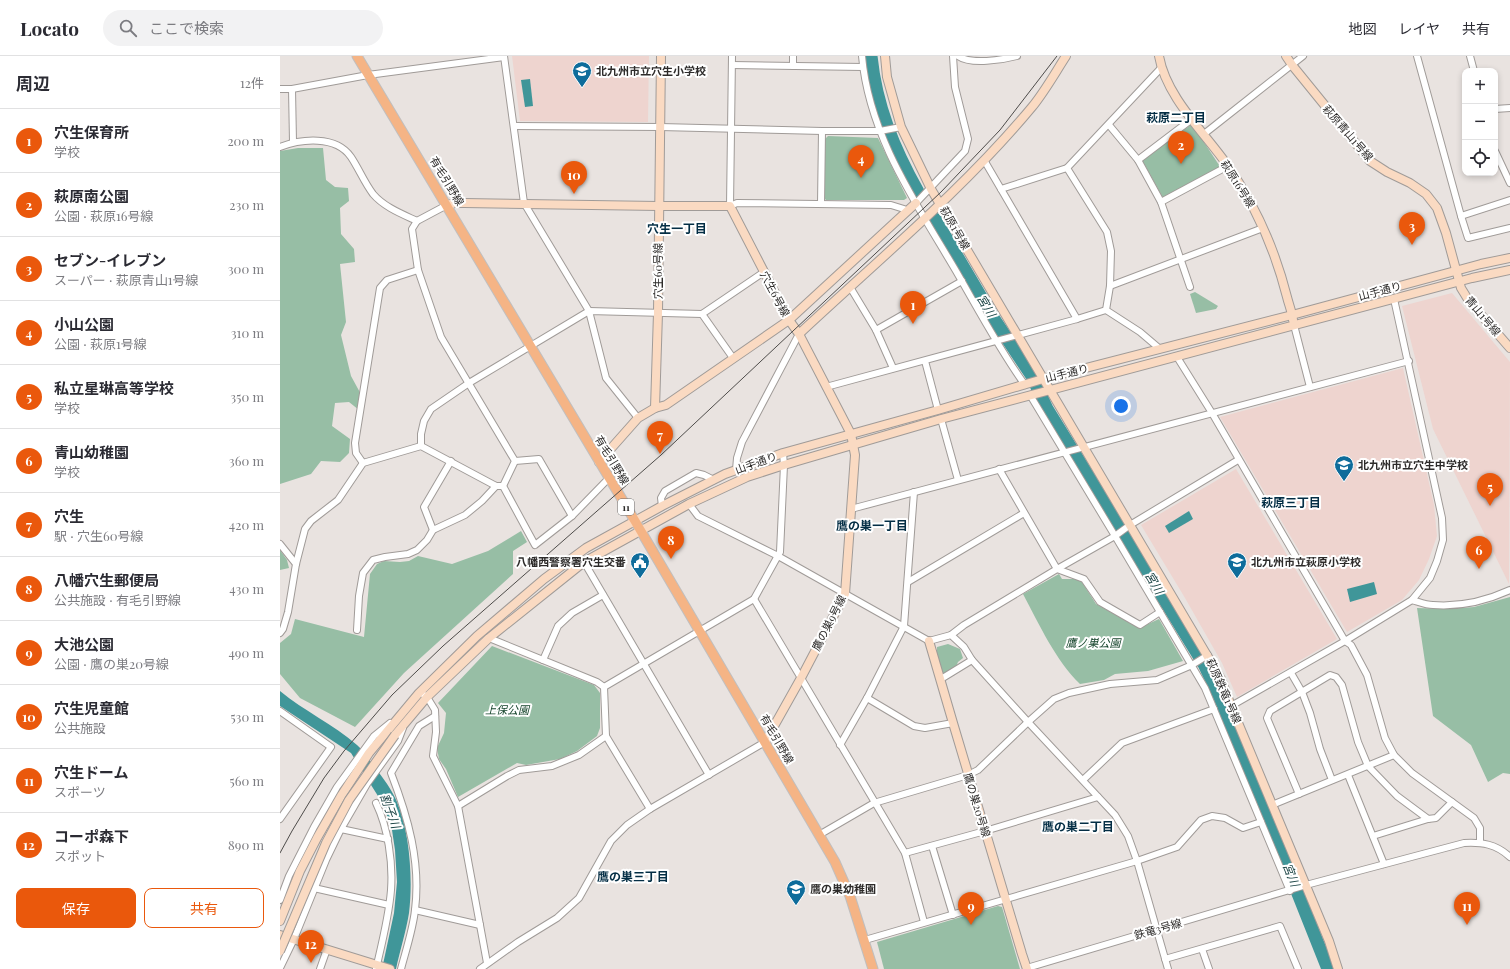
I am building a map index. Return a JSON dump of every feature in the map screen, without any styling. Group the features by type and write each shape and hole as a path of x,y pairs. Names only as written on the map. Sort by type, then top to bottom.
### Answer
{"main road":[{"name":"有毛引野線","path":"357,56 635,521 835,862 850,896 873,969"}],"street":[{"path":"280,89 292,89 368,75 504,56 524,203 589,311 606,378 638,418"},
{"name":"穴生60号線","path":"654,408 658,313 658,206 661,56"},
{"path":"730,206 732,56"},
{"path":"793,56 793,66"},
{"path":"862,56 872,109 891,160 962,281 1026,384"},
{"name":"萩原1号線","path":"885,56 887,76 901,127 931,189 1048,391"},
{"path":"599,462 638,418 654,408 666,405 789,320 931,189 965,151 968,140 955,87 953,56"},
{"path":"958,56 968,61 1003,59 1017,56"},
{"path":"736,470 737,458 742,442 799,334 925,218 984,160 1033,106 1066,56"},
{"name":"萩原16号線","path":"1159,56 1161,68 1176,96 1192,120 1228,166 1248,197 1263,228 1280,272 1294,325"},
{"name":"萩原青山1号線","path":"1286,56 1370,161 1387,172 1410,183 1426,194 1437,208 1457,271 1458,282"},
{"path":"1204,134 1303,56"},
{"path":"1417,56 1468,238 1510,228"},
{"path":"1470,56 1473,68"},
{"path":"732,65 863,67"},
{"path":"1001,189 1067,168 1161,68"},
{"path":"292,89 294,142"},
{"path":"1498,109 1510,108"},
{"path":"1138,160 1192,120"},
{"path":"1109,125 1138,160 1161,202 1190,287"},
{"path":"514,126 660,127 822,131 880,131 901,127"},
{"path":"821,204 822,131"},
{"path":"280,147 294,142 328,142 343,148 351,156 373,194 382,203 417,221"},
{"path":"1498,157 1510,183"},
{"path":"984,160 1077,319"},
{"path":"1161,202 1228,166"},
{"path":"1067,168 1107,232 1111,251 1110,286 1106,310"},
{"path":"1461,216 1510,200"},
{"path":"515,461 441,337 418,270 412,229 417,221 447,205 455,203 658,206 730,206 737,203 892,205 906,211"},
{"name":"穴生6号線","path":"730,206 789,320 799,334 851,434 854,445"},
{"path":"1110,286 1263,228"},
{"name":"山手通り","path":"280,921 300,872 317,838 356,773 396,719 419,693 477,636 544,579 586,548 662,506 736,470 783,453 938,410 1041,379 1160,350 1481,264 1510,258"},
{"path":"363,462 356,453 355,443 380,288 387,280 418,270"},
{"name":"山手通り","path":"280,951 326,843 349,800 373,764 406,720 427,697 489,638 584,562 689,504 747,477 784,465 941,419 1458,282 1510,270"},
{"path":"421,446 421,434 424,421 431,409 469,383 589,311 702,314 764,272"},
{"path":"876,330 962,281"},
{"name":"青山1号線","path":"1458,282 1469,301 1510,348"},
{"path":"850,286 876,330 893,368"},
{"path":"1231,706 1291,673 1412,600 1430,578 1437,561 1443,540 1442,518 1409,361 1394,299"},
{"path":"826,387 1106,310"},
{"path":"1106,310 1140,332 1160,350"},
{"path":"702,314 733,358"},
{"path":"1294,325 1310,386"},
{"path":"1177,357 1212,413 1238,460 1345,641 1351,645 1367,675 1384,738 1394,755 1412,773 1474,818 1480,828 1480,842 1493,846 1510,857"},
{"path":"925,361 938,410"},
{"path":"850,509 1409,361"},
{"name":"萩原鉄竜1号線","path":"1048,391 1080,448 1128,526 1200,660 1221,679 1329,941 1338,969"},
{"path":"1032,395 1160,612 1200,660 1214,709 1290,891"},
{"path":"941,419 958,480"},
{"name":"鷹の巣9号線","path":"765,742 801,678 845,594 854,445"},
{"path":"280,633 288,612 296,564 305,529 311,521 338,500 363,462 421,446 500,486 535,545 572,516 609,478"},
{"path":"604,687 754,599 780,552 784,465 783,453"},
{"path":"515,461 538,459 572,516"},
{"path":"689,504 698,516 778,556 929,641 951,635 964,625 1115,536 1128,526 1238,460"},
{"path":"433,530 424,507 451,461"},
{"path":"357,630 359,596 363,573 373,560 385,556 408,554 418,550 433,530 465,515 500,486 515,461"},
{"path":"999,469 1057,569 1084,579 1100,602 1140,625 1160,612"},
{"path":"662,506 662,498 665,492 696,473 704,474 714,480"},
{"path":"840,745 867,698 904,626 914,492"},
{"path":"908,582 1024,513"},
{"path":"280,544 296,564"},
{"path":"584,562 709,775"},
{"path":"1412,600 1432,605 1463,604 1481,600 1510,590"},
{"path":"543,660 558,626 572,613 603,595"},
{"path":"754,599 905,853 924,922"},
{"path":"951,635 964,647 972,660 1028,722 1115,815 1128,836 1137,861 1168,969"},
{"path":"489,638 597,682 604,687"},
{"name":"鷹の巣20号線","path":"929,641 1027,968"},
{"path":"941,679 972,660"},
{"path":"819,835 874,803 968,775 978,770 1054,699 1069,693 1110,684 1157,680 1200,660"},
{"path":"1291,673 1302,692 1310,713 1320,749 1332,780"},
{"path":"1298,794 1268,718 1270,711 1330,675 1336,677 1342,685 1358,742 1368,766 1397,796 1428,819"},
{"path":"604,687 606,736 650,809"},
{"path":"419,693 427,697 435,710 436,732 433,756 458,806 487,963"},
{"path":"867,698 914,726 925,728 953,723"},
{"path":"1083,780 1122,744 1214,709"},
{"path":"280,711 331,747 280,819"},
{"path":"402,969 415,910 415,857 409,827 401,799 391,773 419,726 435,716"},
{"path":"280,900 289,876 314,827 337,787 374,736 396,719"},
{"path":"280,968 341,829 367,784 398,741 406,720"},
{"path":"458,806 519,770 552,766 579,756 606,736"},
{"path":"480,969 518,942 557,918 579,898 611,841 627,825 650,809 765,742"},
{"path":"1272,805 1394,755"},
{"path":"1348,775 1384,864"},
{"path":"905,853 1098,797"},
{"path":"1373,836 1428,819 1436,818 1452,802"},
{"path":"376,803 381,814 388,839 391,889 378,966"},
{"path":"865,940 1137,861 1177,846 1201,820 1212,816 1225,818 1243,828 1261,822"},
{"path":"341,829 388,839"},
{"name":"鉄竜3号線","path":"1027,968 1306,885 1464,843 1480,842"},
{"path":"932,846 953,914"},
{"path":"314,888 389,905"},
{"path":"415,910 480,925"},
{"path":"1165,959 1280,926 1298,969"},
{"path":"280,935 390,969"},
{"path":"1202,948 1209,969"},
{"path":"320,969 327,949"}],"shaded area":[{"name":"北九州市立穴生小学校","path":"512,56 649,56 648,122 520,121"},
{"path":"1452,293 1510,362 1509,584 1433,429 1402,306"},
{"name":"北九州市立穴生中学校","path":"1403,368 1434,505 1437,536 1429,559 1419,580 1402,600 1347,632 1220,417"},
{"name":"北九州市立萩原小学校","path":"1236,469 1337,639 1237,697 1222,663 1141,525"}],"green space":[{"path":"1192,124 1221,168 1163,198 1142,160"},
{"path":"828,136 878,138 907,198 904,200 826,200 824,198 825,139"},
{"path":"298,148 323,148 326,180 335,187 348,188 349,201 340,208 341,234 354,249 355,262 340,264 346,322 341,335 351,376 363,398 359,410 349,402 335,403 332,426 350,439 349,453 340,462 321,461 311,474 280,484 280,151"},
{"path":"1195,292 1218,306 1216,309 1196,313 1190,294"},
{"path":"521,531 527,542 513,551 513,574 404,673 355,727 300,698 280,674 280,643 291,634 295,619 364,637 370,574 377,564 384,561 409,561 418,556 452,564 488,551"},
{"path":"280,550 287,560 289,568 280,570"},
{"name":"鷹ノ巣公園","path":"1059,574 1062,579 1080,579 1096,604 1139,628 1159,619 1183,661 1148,671 1115,674 1104,680 1080,684 1071,675 1056,653 1023,594"},
{"path":"1510,597 1510,774 1503,773 1488,782 1471,745 1433,716 1417,608 1448,609 1474,607"},
{"path":"948,644 960,649 963,658 958,662 956,667 943,675 937,653 937,647"},
{"name":"上保公園","path":"492,646 594,685 600,693 600,728 597,736 577,751 560,759 526,765 517,763 458,797 446,769 439,759 437,748 444,733 446,713 438,703"},
{"path":"998,906 1002,907 1020,969 884,969 877,942"}],"water":[{"path":"530,79 533,106 525,107 521,80"},
{"path":"1189,511 1193,519 1169,533 1165,526"},
{"path":"1374,582 1377,594 1350,602 1347,589"},
{"name":"割子川","path":"280,691 348,737 360,747 385,781 397,802 408,842 411,886 409,913 396,969 382,969 394,913 397,882 392,830 383,804 351,753 280,706"}],"waterway":[{"name":"宮川","path":"871,56 877,92 887,127 901,160 918,192"},
{"name":"宮川","path":"935,219 994,319 1032,376 1047,409 1204,664 1221,700 1328,969"}],"tram line":[{"path":"280,853 324,778 344,751 392,695 443,646 661,455 941,192 1000,130 1057,56"}],"place":[{"name":"北九州市立穴生小学校","path":"582,88"},
{"name":"萩原南公園","path":"1181,164"},
{"name":"小山公園","path":"861,178"},
{"name":"穴生児童館","path":"574,194"},
{"name":"セブン-イレブン","path":"1412,245"},
{"name":"穴生保育所","path":"913,324"},
{"name":"穴生","path":"660,454"},
{"name":"北九州市立穴生中学校","path":"1344,482"},
{"name":"私立星琳高等学校","path":"1490,506"},
{"name":"八幡穴生郵便局","path":"671,559"},
{"name":"青山幼稚園","path":"1479,569"},
{"name":"八幡西警察署穴生交番","path":"640,579"},
{"name":"北九州市立萩原小学校","path":"1237,579"},
{"name":"鷹の巣幼稚園","path":"796,906"},
{"name":"大池公園","path":"971,925"},
{"name":"穴生ドーム","path":"1467,925"},
{"name":"コーポ森下","path":"311,963"}],"district":[{"name":"萩原二丁目","path":"1176,118"},
{"name":"穴生一丁目","path":"677,229"},
{"name":"萩原三丁目","path":"1291,503"},
{"name":"鷹の巣一丁目","path":"872,526"},
{"name":"鷹の巣二丁目","path":"1078,827"},
{"name":"鷹の巣三丁目","path":"633,877"}]}
